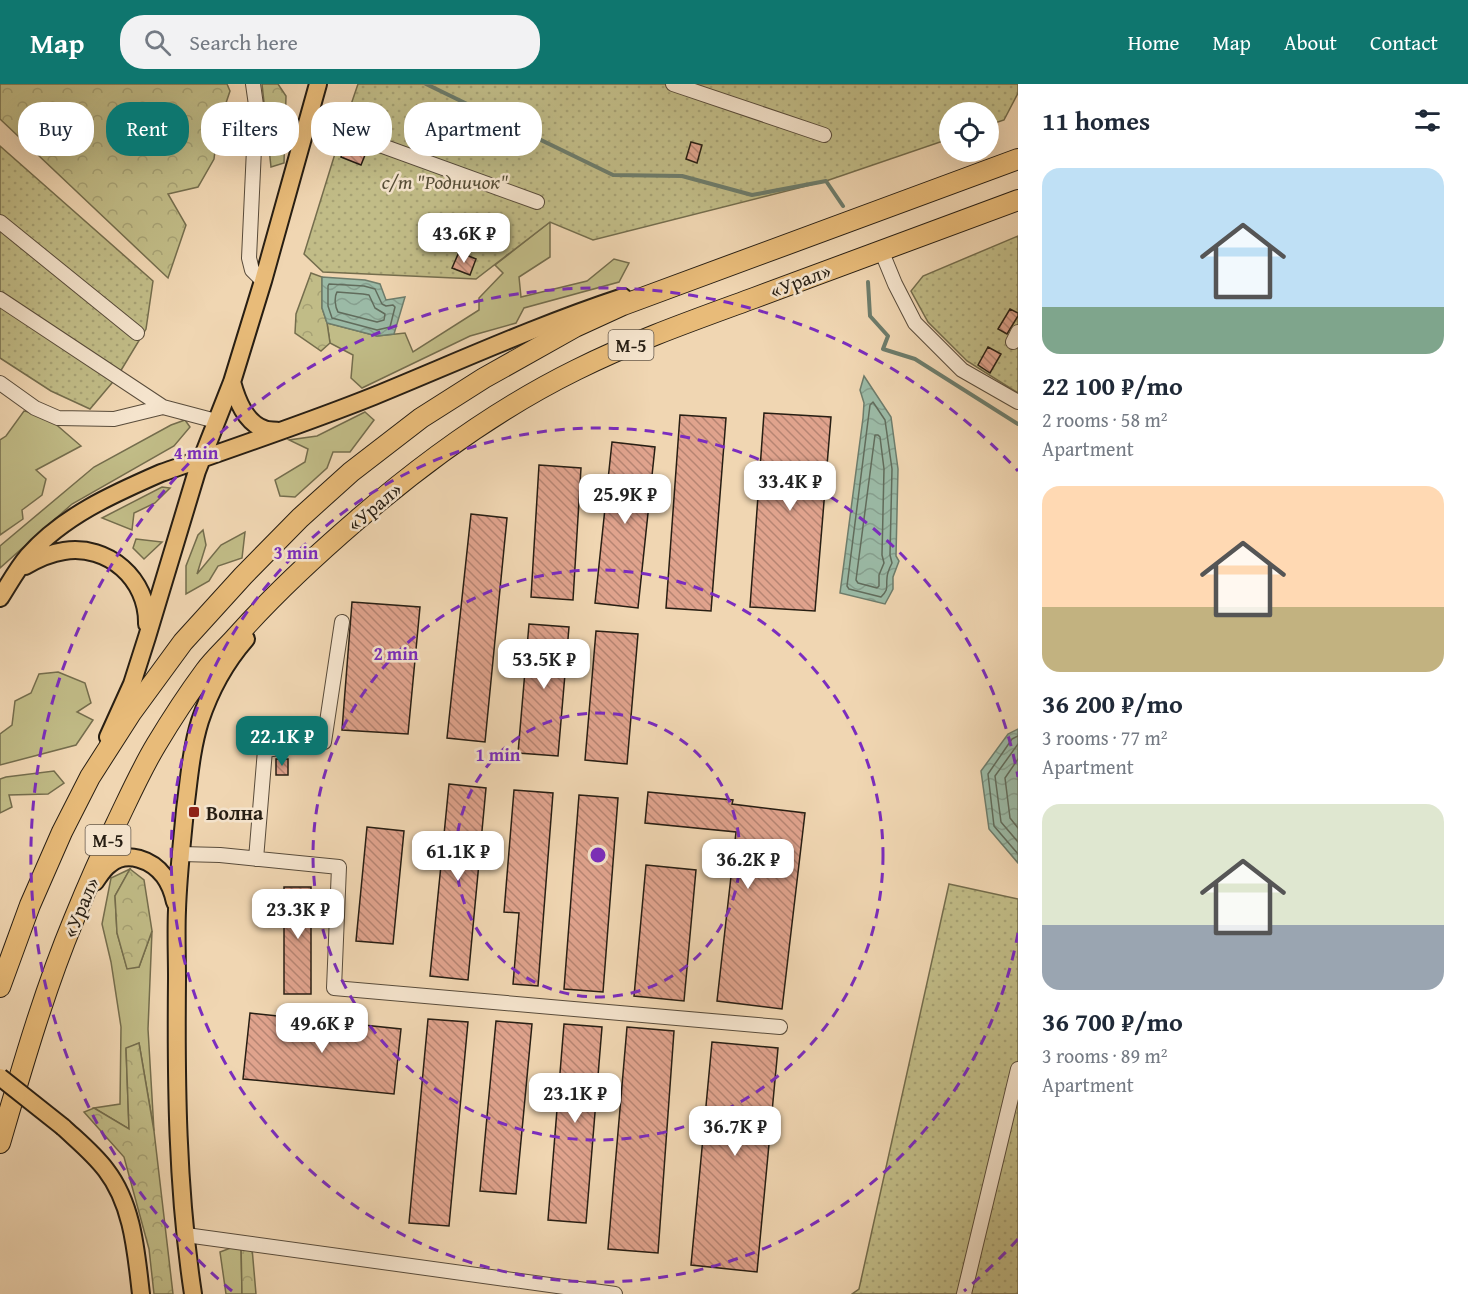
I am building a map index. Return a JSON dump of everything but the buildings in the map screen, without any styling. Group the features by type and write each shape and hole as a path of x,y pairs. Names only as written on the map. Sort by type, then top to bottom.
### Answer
{"highway":[{"name":"«Урал»","path":"0,987 30,905 62,832 90,777 131,713 183,642 243,576 300,518 351,472 421,418 484,378 575,327 622,305 1018,159"},
{"name":"«Урал»","path":"0,1143 24,1062 74,919 127,801 155,747 206,669 256,614 321,550 393,488 443,451 543,387 576,370 655,335 1018,200"}],"main road":[{"path":"90,777 132,684 197,471 232,382 318,84"},
{"path":"0,598 28,556 45,540 70,519 132,485 373,396 583,310 642,291 694,278"},
{"path":"232,382 242,410 253,423 265,430 280,430"},
{"path":"13,577 26,565 42,556 81,550 100,554 118,563 133,579 143,596 148,614 147,637"},
{"path":"193,1294 178,1145 176,1064 177,908 190,766 200,722 213,689 233,654 272,608 291,578"},
{"path":"74,919 102,870 112,862 126,856 144,860 163,874 170,885 177,908"},
{"path":"0,1077 63,1127 106,1170 126,1208 141,1294"}],"lane":[{"path":"253,84 256,105 249,258 252,270 263,281"},
{"path":"673,84 824,135"},
{"path":"308,119 537,202"},
{"path":"0,222 137,333"},
{"path":"881,250 915,323 962,370 1018,402"},
{"path":"0,299 162,407 216,421"},
{"path":"0,383 35,408 58,418 114,419 162,407"},
{"path":"256,859 265,750 324,742 342,622"},
{"path":"181,854 220,855 339,867 334,988 780,1027"},
{"path":"964,1294 1018,1069"},
{"path":"186,1235 615,1294"}],"green space":[{"path":"0,84 227,84 230,91 226,102 201,102 201,156 214,156 198,187 168,194 186,225 168,278 39,156 94,156 94,102 18,102 18,136 0,119"},
{"path":"262,84 278,84 286,96 286,102 264,102"},
{"name":"с/т \"Родничок\"","path":"358,84 1018,84 1018,93 1004,120 999,122 999,102 939,102 939,142 826,181 593,240 550,222 476,279 323,272 304,254 334,156 392,156 392,102 352,102"},
{"path":"0,146 153,281 146,329 117,377 90,409 51,391 0,358"},
{"path":"270,156 284,156 284,163 271,167"},
{"path":"550,222 550,257 519,277 521,297 587,281 614,259 629,263 619,282 524,308 516,323 470,336 362,388 351,378 353,355 330,343 327,323 377,336 405,333 413,352 479,310 479,298 503,273 495,265"},
{"path":"1018,236 1018,393 967,361 928,322 911,291 923,276"},
{"path":"311,273 322,277 322,308 330,343 321,351 295,333 296,314"},
{"path":"24,411 45,415 81,446 36,470 46,479 42,495 22,510 23,519 0,535 0,440 6,436"},
{"path":"365,412 374,420 350,452 333,452 327,468 295,497 280,496 275,480 305,462 308,449 289,440 317,436"},
{"path":"185,420 190,427 174,446 72,504 0,568 0,546 94,467 171,425"},
{"path":"162,487 170,488 155,503 134,513 132,530 102,518"},
{"path":"203,530 206,545 197,574 221,545 245,532 242,558 218,566 209,581 186,594 186,566 198,535"},
{"path":"136,539 162,542 144,559 133,548"},
{"path":"58,672 85,683 91,703 77,712 93,720 76,745 0,765 0,734 12,725 15,701 31,693 39,674"},
{"path":"54,771 64,783 48,794 9,795 12,807 0,813 0,779"},
{"path":"130,869 115,896 117,933 127,968 139,967 152,931 148,1029 154,1131 139,1043 126,1049 129,1129 94,1108 120,1104 121,1027 111,962 102,924 111,878"},
{"path":"130,869 144,880 152,931 139,967 127,969 117,933 115,896"},
{"path":"949,884 1018,899 1018,1294 852,1294 859,1289"},
{"path":"139,1043 154,1131 173,1294 154,1294 149,1249 124,1157 84,1112 94,1108 129,1129 126,1048"},
{"path":"241,1244 242,1294 226,1294 220,1252"},
{"path":"241,1244 252,1248 256,1294 242,1294"}],"water":[{"path":"322,277 365,280 380,284 386,300 405,297 394,334 377,336 327,323 322,308"},
{"path":"864,376 891,417 898,469 896,556 899,561 893,577 893,589 885,604 840,593 863,418 864,403 860,390"},
{"path":"1018,729 1018,863 989,829 981,771 1008,734"}],"waterway":[{"path":"426,84 613,175 682,176 752,195 826,181 843,206"},
{"path":"868,282 870,316 888,336 883,349 915,359 1018,424"}],"place":[{"name":"Волна","path":"194,812"}]}
